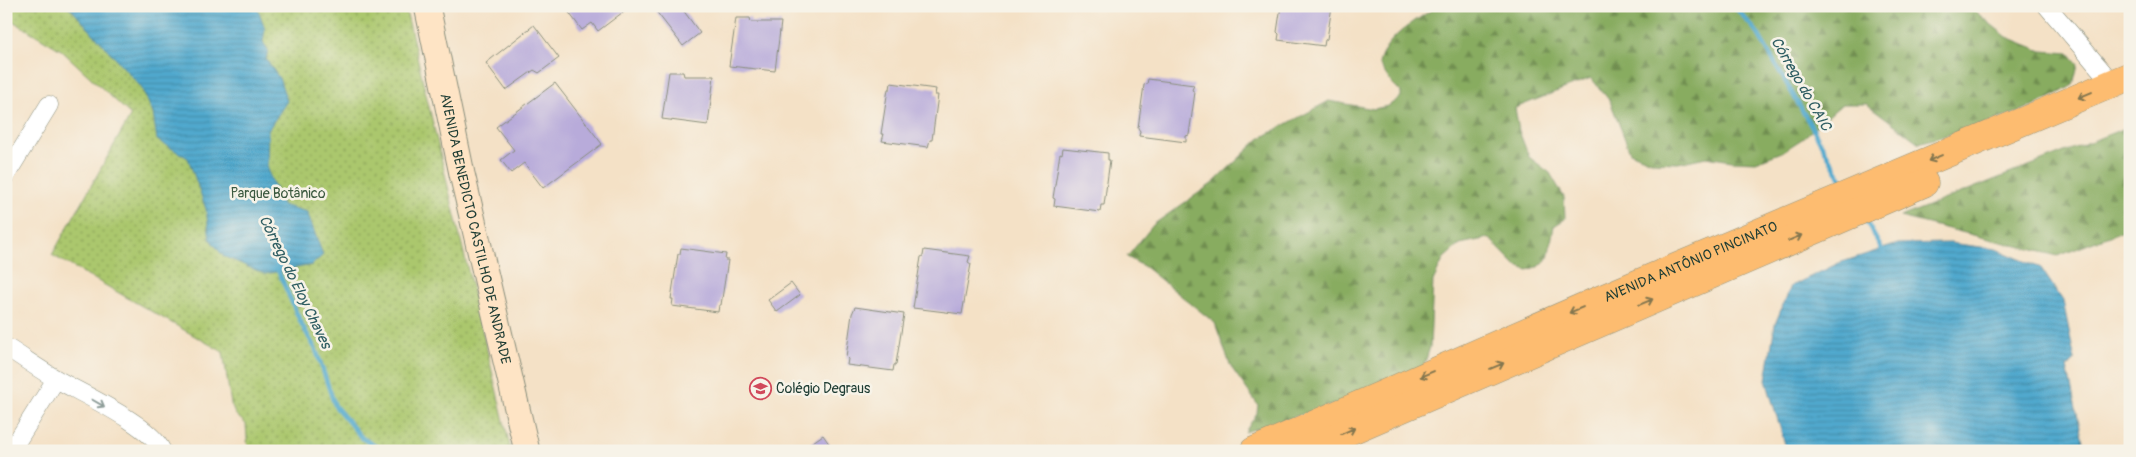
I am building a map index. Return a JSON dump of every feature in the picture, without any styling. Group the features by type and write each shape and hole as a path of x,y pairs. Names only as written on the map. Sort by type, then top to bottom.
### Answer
{"main road":[{"name":"AVENIDA BENEDICTO CASTILHO DE ANDRADE","path":"427,6 462,174 527,451"},
{"name":"AVENIDA ANTÔNIO PINCINATO","path":"1254,451 1599,300 2124,85"},
{"name":"AVENIDA ANTÔNIO PINCINATO","path":"1303,451 1887,199 2124,85"}],"street":[{"path":"2047,6 2124,85"},
{"path":"6,175 49,105"},
{"path":"6,347 56,379 139,427 156,440 162,451"},
{"path":"11,451 56,379"}],"green space":[{"name":"Parque Botânico","path":"6,6 405,6 511,451 248,451 246,424 235,414 231,404 223,352 52,255 131,115 61,50 6,17"},
{"path":"1437,6 1968,6 2007,37 2042,51 2069,53 2078,64 2073,85 2037,104 1959,132 1919,143 1867,104 1842,104 1802,139 1782,152 1756,162 1706,157 1678,163 1654,162 1630,152 1610,101 1591,78 1515,108 1519,131 1529,157 1550,173 1564,197 1565,219 1554,226 1548,258 1540,266 1528,270 1516,266 1489,238 1460,244 1444,258 1433,281 1430,347 1420,378 1245,432 1257,413 1258,405 1231,367 1215,323 1145,267 1127,257 1154,224 1213,183 1259,139 1329,101 1374,109 1388,106 1401,97 1401,92 1390,81 1379,64 1382,54 1402,31"},
{"path":"2130,126 2130,225 2122,231 2058,256 1900,217"}],"water":[{"path":"66,6 257,6 265,29 263,42 268,50 266,59 279,78 287,101 268,130 267,169 282,205 307,212 323,255 312,265 265,274 223,256 210,239 206,209 188,158 157,140 153,113 141,87 73,11"},
{"path":"1950,243 1996,249 2041,268 2063,301 2075,360 2067,367 2085,451 1787,451 1766,380 1775,324 1791,286 1839,263 1898,244"}],"building":[{"path":"564,6 631,6 598,31 592,23 582,30"},
{"path":"652,6 680,6 700,33 683,46"},
{"path":"1281,6 1332,6 1327,39 1324,46 1278,40 1279,34 1277,32"},
{"path":"736,18 750,18 751,22 781,22 775,71 729,66"},
{"path":"534,25 559,58 539,73 534,70 506,90 486,63"},
{"path":"669,72 683,72 684,76 714,76 708,125 662,119"},
{"path":"1148,79 1194,85 1192,90 1195,92 1189,135 1186,136 1186,142 1139,136 1140,131 1138,128 1144,85 1147,84"},
{"path":"555,83 602,144 543,188 524,163 511,173 501,160 514,150 496,127"},
{"path":"891,83 936,89 935,95 938,95 932,140 930,140 928,147 882,141 884,134 881,134 888,89 890,89"},
{"path":"1063,148 1108,153 1108,160 1110,160 1104,205 1101,205 1100,212 1054,206 1055,199 1053,198 1060,153 1062,154"},
{"path":"681,248 726,254 725,260 728,260 721,305 719,305 718,312 672,306 673,299 671,299 678,254 680,254"},
{"path":"924,250 970,256 968,262 971,264 962,314 913,308 921,257"},
{"path":"791,283 800,295 777,312 768,300"},
{"path":"855,307 904,314 896,364 893,371 847,365 848,359 846,357 852,314"},
{"path":"823,435 834,451 800,451"}],"waterway":[{"name":"Córrego do CAIC","path":"1734,6 1757,32 1841,178"},
{"path":"1866,221 1884,253"},
{"name":"Córrego do Eloy Chaves","path":"276,266 301,323 316,350 335,406 362,438 383,451"}],"place":[{"name":"Colégio Degraus","path":"760,388"}]}
